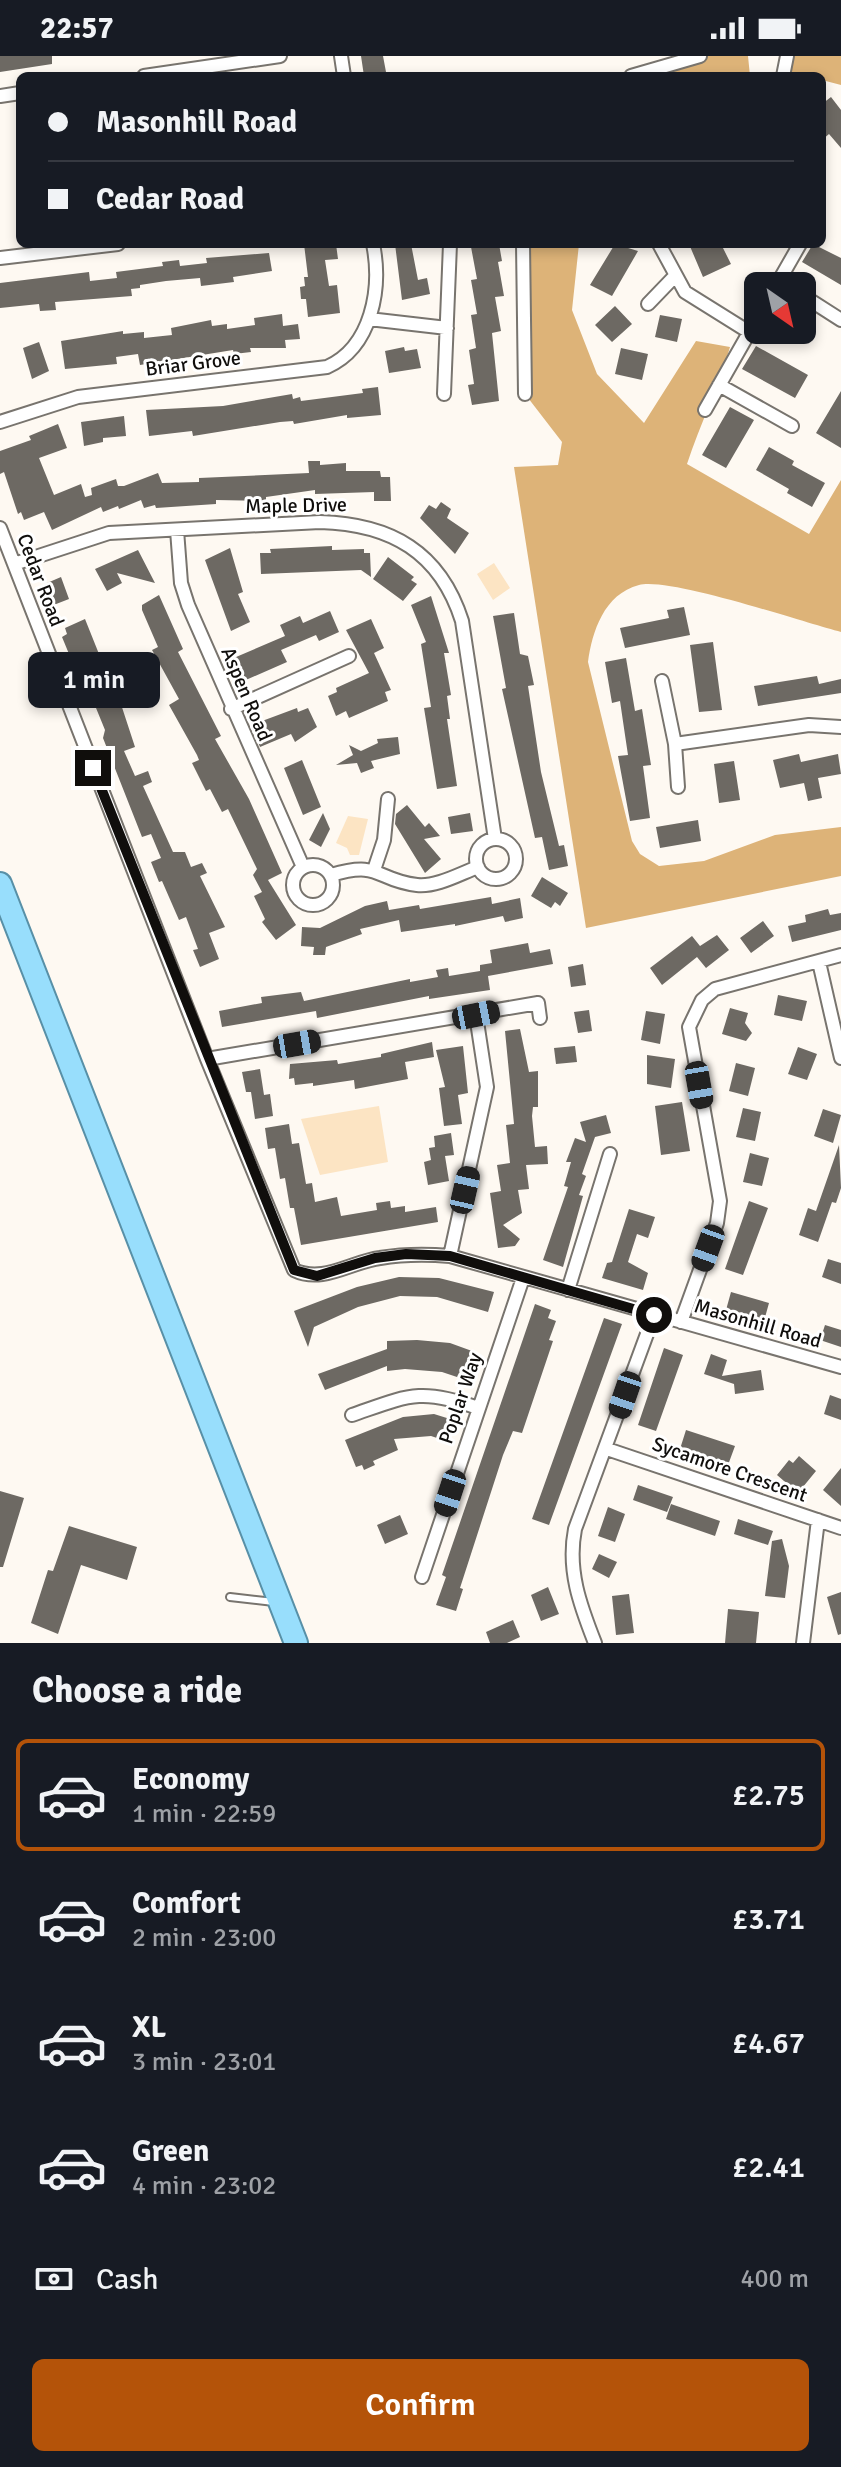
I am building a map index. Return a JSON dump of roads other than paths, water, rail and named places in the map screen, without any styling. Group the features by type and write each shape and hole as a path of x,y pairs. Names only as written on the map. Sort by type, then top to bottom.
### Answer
{"highway":[{"path":"0,884 296,1643"}],"street":[{"path":"159,72 193,63 280,56"},
{"path":"645,72 700,56"},
{"path":"0,258 84,248"},
{"name":"Briar Grove","path":"0,422 78,397 327,367 343,360 354,349 369,319 375,295 373,248"},
{"path":"444,394 450,248"},
{"path":"523,248 525,394"},
{"path":"661,248 674,277 685,292 744,329"},
{"path":"787,272 798,248"},
{"path":"648,304 674,277"},
{"path":"816,304 841,320"},
{"path":"369,319 447,328"},
{"path":"705,410 744,341"},
{"path":"719,385 792,426"},
{"name":"Maple Drive","path":"14,564 109,533 354,523 402,541 424,556 454,597 462,621 495,839 513,849 512,869 495,879 478,867 438,882 418,885 374,870 353,868 331,875 319,866 303,867"},
{"name":"Cedar Road","path":"0,528 207,1059 294,1270"},
{"name":"Aspen Road","path":"177,530 181,583 231,709 303,867"},
{"path":"231,709 349,656"},
{"path":"662,681 675,744 678,787"},
{"path":"675,744 809,725 841,727"},
{"path":"374,870 384,840 388,799"},
{"path":"478,867 479,848 495,839"},
{"path":"303,867 295,877 294,890 307,904 320,903 330,895 331,875"},
{"path":"681,1322 717,1223 720,1201 689,1027 694,1012 715,989 841,955"},
{"path":"819,962 841,1058"},
{"path":"207,1059 538,1003 540,1018"},
{"path":"450,1256 487,1087 476,1015"},
{"path":"568,1290 610,1154"},
{"name":"Masonhill Road","path":"294,1270 317,1276 375,1258 406,1254 450,1256 841,1367"},
{"name":"Poplar Way","path":"422,1577 523,1278"},
{"path":"590,1642 570,1556 575,1529 654,1315"},
{"path":"352,1415 411,1394 445,1396 478,1408"},
{"name":"Sycamore Crescent","path":"607,1449 841,1528"},
{"path":"803,1643 818,1520"}],"lane":[{"path":"230,1597 280,1603"}]}
